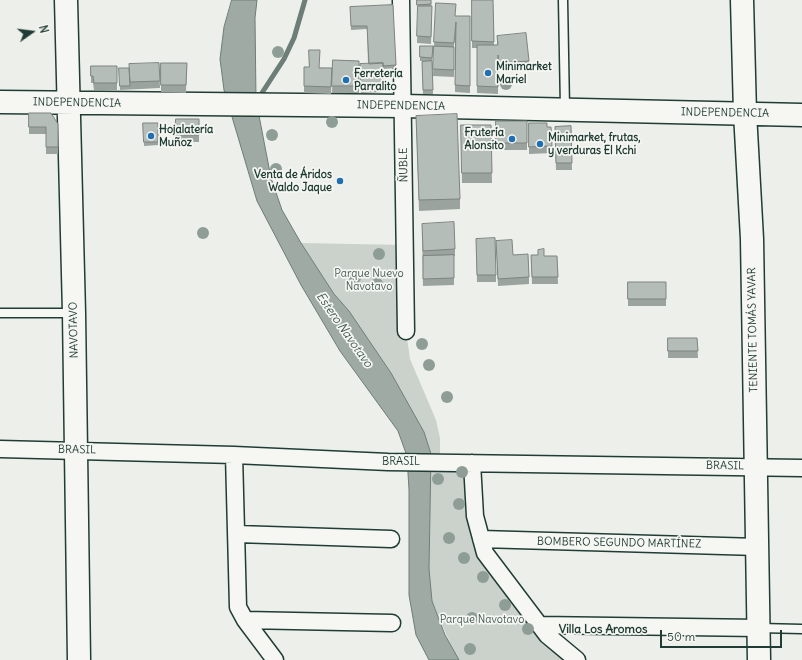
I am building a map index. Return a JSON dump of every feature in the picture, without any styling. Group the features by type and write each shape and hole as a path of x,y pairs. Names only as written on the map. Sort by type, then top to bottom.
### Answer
{"street":[{"name":"NAVOTAVO","path":"66,0 74,313 79,660"},
{"name":"ÑUBLE","path":"402,0 406,331"},
{"name":"TENIENTE TOMÁS YAVAR","path":"742,0 745,114 752,239 759,660"},
{"name":"INDEPENDENCIA","path":"0,102 403,106 802,114"},
{"name":"BRASIL","path":"0,449 234,455 398,462 802,468"},
{"path":"234,455 238,607 245,620 275,660"},
{"path":"472,463 475,516 484,553 547,635 577,660"},
{"path":"237,534 391,539"},
{"name":"BOMBERO SEGUNDO MARTÍNEZ","path":"481,539 758,547"},
{"path":"245,620 392,623"},
{"path":"539,625 759,628"}],"lane":[{"path":"563,0 565,109"},
{"path":"0,313 74,313"},
{"path":"759,628 802,629"}],"green space":[{"path":"301,243 404,245 406,331 410,359 436,420 440,438 440,462 469,467 483,554 573,660 459,660 455,655 432,601 429,569 431,455 424,432 391,373 349,311 334,294"}],"water":[{"name":"Estero Navotavo","path":"232,0 257,0 255,18 256,100 271,178 282,210 301,243 334,294 349,311 391,373 424,432 431,454 429,569 432,601 445,635 459,660 429,660 416,635 409,595 409,490 407,456 398,431 340,351 301,285 257,201 224,90 220,59 224,27"}],"building":[{"path":"417,0 431,0 431,4 417,5"},
{"path":"472,0 493,0 494,42 472,41"},
{"path":"436,3 456,4 455,16 470,16 470,86 455,85 456,22 454,43 434,42"},
{"path":"393,5 396,65 383,66 383,63 369,64 367,26 351,26 350,7"},
{"path":"418,6 432,6 431,37 417,36"},
{"path":"526,33 529,61 499,63 498,55 498,87 477,86 477,45 498,45 497,36"},
{"path":"420,46 433,46 432,58 420,57"},
{"path":"434,46 454,47 454,70 433,69"},
{"path":"309,50 320,50 319,68 332,68 331,87 304,86 304,67 309,67"},
{"name":"Ferretería Parralito","path":"333,60 359,61 359,86 332,86"},
{"path":"432,61 433,90 423,90 422,62"},
{"path":"159,63 160,81 130,82 129,64"},
{"path":"161,63 187,63 186,85 161,85"},
{"path":"383,63 384,85 361,86 360,64"},
{"path":"91,66 117,66 117,83 94,83 93,76 91,76"},
{"path":"119,68 129,68 130,86 120,86"},
{"path":"29,113 51,113 58,124 58,147 46,147 46,127 29,127"},
{"path":"457,114 460,199 419,200 416,116"},
{"path":"176,119 199,119 199,135 175,135"},
{"name":"Frutería Alonsito","path":"496,121 527,121 527,143 496,143"},
{"name":"Hojalatería Muñoz","path":"143,123 158,123 158,142 144,142"},
{"name":"Minimarket, frutas, y verduras El Kchi","path":"529,123 547,123 547,127 551,127 552,146 529,147"},
{"path":"461,125 491,125 492,173 462,173"},
{"path":"571,126 572,163 556,163 555,127"},
{"path":"454,222 455,249 423,251 422,224"},
{"path":"495,238 496,275 477,275 476,239"},
{"path":"512,240 513,255 528,254 529,277 498,279 496,241"},
{"path":"544,249 544,256 557,256 558,277 532,277 531,255 538,255 538,250"},
{"path":"454,255 454,278 423,279 423,256"},
{"path":"628,282 666,282 666,299 628,299"},
{"path":"668,338 697,338 698,351 668,351"}],"waterway":[{"path":"258,99 284,59 294,38 305,0"}],"place":[{"name":"Minimarket Mariel","path":"488,73"},
{"name":"Ferretería Parralito","path":"346,80"},
{"name":"Hojalatería Muñoz","path":"151,136"},
{"name":"Frutería Alonsito","path":"512,139"},
{"name":"Minimarket, frutas, y verduras El Kchi","path":"540,144"},
{"name":"Venta de Áridos Waldo Jaque","path":"340,181"}],"district":[{"name":"Villa Los Aromos","path":"603,630"}],"park label":[{"name":"Parque Nuevo Navotavo","path":"369,280"},
{"name":"Parque Navotavo","path":"482,620"}]}
